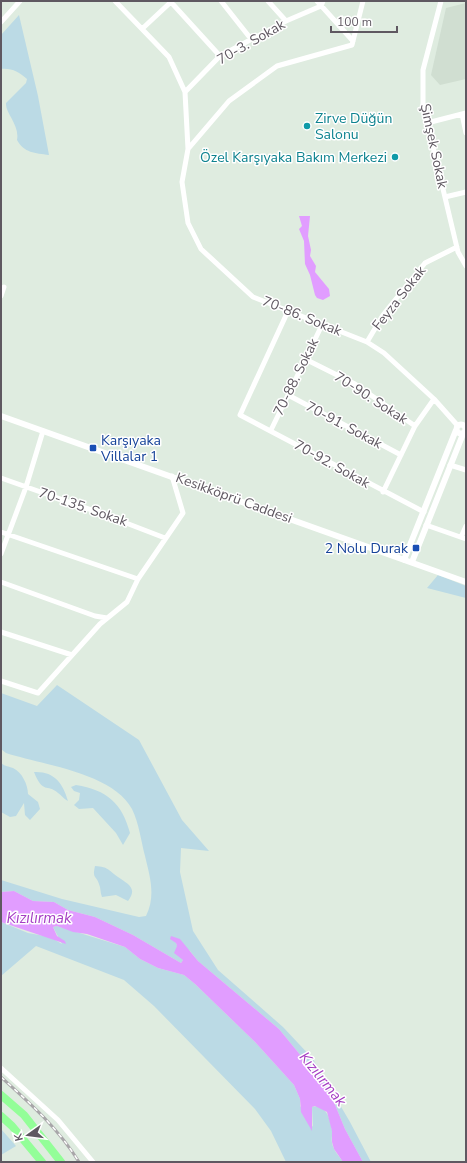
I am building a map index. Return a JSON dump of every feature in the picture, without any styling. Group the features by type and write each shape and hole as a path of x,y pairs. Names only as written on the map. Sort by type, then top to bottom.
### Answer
{"highway":[{"path":"1,1096 24,1115 61,1162"},
{"path":"1,1116 12,1126 42,1162"}],"street":[{"path":"1,22 20,1"},
{"path":"115,1 143,28 169,57 185,92"},
{"path":"143,28 171,1 220,56"},
{"path":"221,1 251,39"},
{"path":"268,1 286,21"},
{"path":"317,1 322,3 353,41"},
{"path":"188,149 229,100 277,66 352,45 363,1"},
{"name":"Şimşek Sokak","path":"441,1 423,70 423,105 457,247 466,266"},
{"name":"70-3. Sokak","path":"185,92 220,56 322,3"},
{"name":"70-86. Sokak","path":"185,92 188,149 182,182 188,223 201,249 253,297 367,342 384,353 460,426"},
{"path":"427,123 464,114 466,134"},
{"path":"445,197 466,192"},
{"name":"Feyza Sokak","path":"367,342 383,315 425,263 457,247"},
{"path":"1,296 4,287"},
{"name":"70-92. Sokak","path":"288,311 240,415 271,430 383,492 424,512"},
{"name":"70-88. Sokak","path":"271,430 322,325"},
{"name":"70-90. Sokak","path":"305,359 355,384 415,426"},
{"name":"70-91. Sokak","path":"288,395 401,455"},
{"path":"383,492 415,426 434,400"},
{"name":"Kesikköprü Caddesi","path":"1,416 466,582"},
{"path":"460,426 458,433 465,432"},
{"path":"404,560 460,426"},
{"path":"1,554 26,487 43,430"},
{"path":"412,562 450,465 465,432"},
{"path":"450,465 466,470"},
{"path":"1,682 38,693 107,618 127,602 138,579 183,513 172,476"},
{"name":"70-135. Sokak","path":"1,478 108,515 165,538"},
{"path":"426,525 464,538 466,526"},
{"path":"1,532 138,579"},
{"path":"1,582 95,616 107,618"},
{"path":"1,632 72,655"},
{"path":"1,1068 58,1120 93,1162"}],"shaded area":[{"path":"466,3 466,79 440,85 431,75 446,8"},
{"path":"19,15 38,96 49,155 30,152 23,148 17,140 15,124 6,107 6,103 26,83 27,79 15,71 1,69 1,35"},
{"path":"438,575 466,586 466,598 427,588"},
{"path":"57,685 139,740 182,820 209,851 181,848 180,872 193,931 218,970 283,1027 313,1059 350,1122 371,1162 363,1162 345,1129 329,1090 279,1029 198,961 190,951 176,943 183,960 181,963 133,935 95,917 68,910 54,902 33,901 14,891 1,892 1,880 62,899 139,917 146,916 149,909 151,901 151,886 140,832 132,809 123,797 110,787 94,779 57,766 6,753 1,749 1,693 37,706"},
{"path":"1,763 19,772 26,783 28,794 38,802 40,809 30,820 25,815 24,803 16,816 10,817 1,812"},
{"path":"34,772 41,772 57,779 68,801 54,790 40,784"},
{"path":"76,785 87,787 105,794 118,806 127,823 130,833 123,845 116,833 93,808 79,809 74,805 79,800 80,793 74,791 71,787"},
{"path":"95,866 108,869 128,884 132,890 132,893 128,901 116,895 102,897 100,886 94,875"},
{"path":"1,922 28,933 50,937 62,944 53,927 57,926 125,947 140,959 158,968 184,975 255,1042 294,1085 300,1099 300,1106 313,1127 312,1107 317,1106 324,1109 329,1117 333,1146 343,1162 286,1162 271,1131 255,1109 154,1006 124,980 36,946 1,976"},
{"path":"1,1129 16,1146 1,1155"}],"water":[{"path":"299,216 310,216 308,236 311,250 310,256 316,266 315,272 329,289 330,296 323,300 317,298 315,295 310,275 305,264 304,241 299,229 302,226"},
{"name":"Kızılırmak","path":"14,891 33,901 54,902 68,910 95,917 133,935 181,963 183,960 174,953 177,946 176,943 170,939 171,936 180,939 198,961 279,1029 329,1090 345,1129 363,1162 343,1162 334,1149 332,1142 332,1131 327,1112 315,1106 312,1107 312,1131 301,1112 300,1099 294,1085 255,1042 184,975 158,968 140,959 125,947 87,934 73,932 57,926 53,927 57,936 65,941 66,944 1,922 1,892"}],"railway":[{"path":"1,1077 33,1106 53,1127 79,1162"}],"place":[{"name":"Zirve Düğün Salonu","path":"307,126"},
{"name":"Özel Karşıyaka Bakım Merkezi","path":"395,157"},
{"name":"Karşıyaka Villalar 1","path":"93,448"},
{"name":"2 Nolu Durak","path":"416,548"}]}
